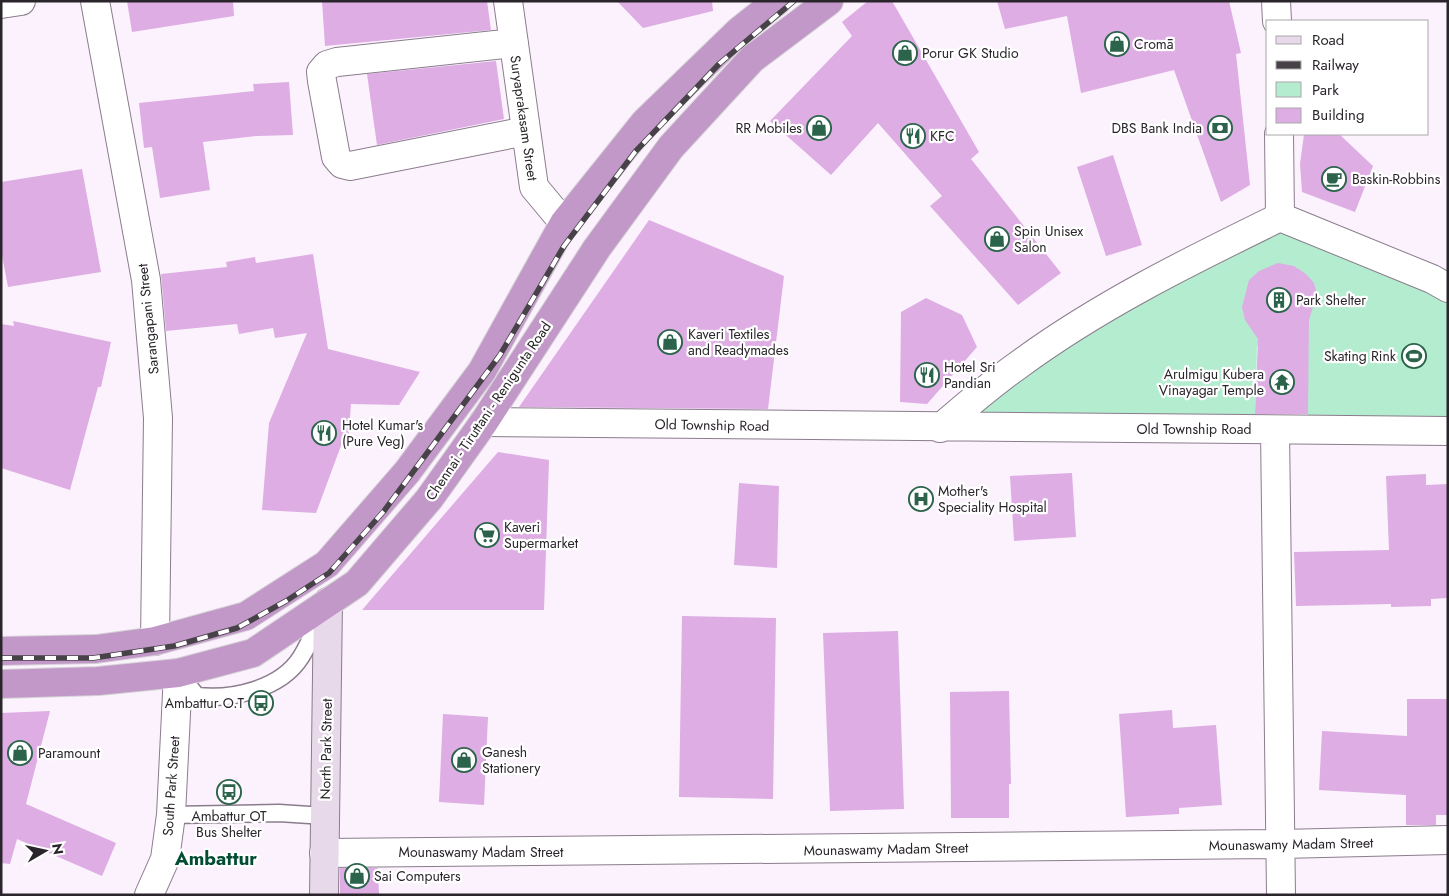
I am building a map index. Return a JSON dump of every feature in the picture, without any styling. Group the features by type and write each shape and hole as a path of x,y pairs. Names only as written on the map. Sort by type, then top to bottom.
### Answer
{"highway":[{"name":"Chennai - Tiruttani - Renigunta Road","path":"1,652 96,649 155,641 246,616 327,564 407,472 482,370 564,223 645,122 739,31 778,1"},
{"name":"Chennai - Tiruttani - Renigunta Road","path":"1,684 98,681 178,673 253,653 357,583 429,500 484,422 597,248 671,147 752,59 829,1"}],"main road":[{"name":"North Park Street","path":"324,895 328,602"}],"street":[{"path":"1,4 21,1"},
{"name":"Sarangapani Street","path":"95,1 146,280 158,418 155,641"},
{"name":"Suryaprakasam Street","path":"508,1 534,187 564,223"},
{"path":"1276,1 1277,20"},
{"path":"514,43 337,62 327,66 321,72 322,81 336,157 342,164 350,166 526,131"},
{"path":"1279,135 1280,217"},
{"path":"940,428 1017,366 1107,306 1280,217 1432,279 1448,288"},
{"name":"Old Township Road","path":"484,422 940,428 1448,431"},
{"path":"1275,430 1282,844 1281,895"},
{"name":"South Park Street","path":"149,895 165,859 171,815 178,673"},
{"name":"Mounaswamy Madam Street","path":"324,854 1282,844 1448,840"}],"lane":[{"path":"178,673 196,696 216,698 278,680 301,657 328,602"},
{"path":"171,815 279,812 325,816"}],"green space":[{"path":"1287,230 1448,297 1448,420 1308,420 1308,346 1257,346 1255,419 970,414 1111,313 1269,233"}],"building":[{"path":"127,1 233,1 234,16 132,32"},
{"path":"322,1 487,1 491,30 325,46"},
{"path":"617,1 712,1 713,11 643,28"},
{"path":"868,1 892,1 979,152 971,159 1061,273 1018,305 930,206 942,196 878,123 831,175 770,121 852,36 842,22"},
{"path":"997,1 1229,1 1241,53 1236,54 1250,185 1221,202 1174,70 1081,93 1067,16 1005,29"},
{"path":"496,61 504,119 377,145 367,74"},
{"path":"289,82 293,135 257,136 203,142 210,190 160,198 152,147 144,148 139,103 254,91 253,84"},
{"name":"Baskin-Robbins","path":"1304,135 1340,135 1373,166 1355,212 1302,192 1300,164"},
{"path":"1113,155 1142,245 1106,256 1077,167"},
{"path":"82,169 101,272 8,287 1,250 1,182"},
{"name":"Kaveri Textiles and Readymades","path":"649,220 784,276 768,409 519,407"},
{"path":"313,254 328,349 420,372 399,405 351,404 348,443 342,443 316,513 262,510 269,423 307,333 275,338 273,328 239,334 237,324 166,331 161,274 227,267 226,262 255,257 256,263"},
{"path":"1278,263 1294,266 1306,274 1314,283 1317,294 1309,320 1308,414 1255,414 1258,339 1245,320 1242,307 1249,280 1259,271"},
{"name":"Hotel Sri Pandian","path":"926,298 962,315 977,347 927,404 900,402 901,312"},
{"path":"13,321 111,342 101,387 98,387 70,490 1,468 1,324 14,326"},
{"name":"Kaveri Supermarket","path":"498,452 549,460 544,610 362,610"},
{"path":"1072,473 1076,537 1014,541 1010,476"},
{"path":"1426,474 1426,485 1448,484 1448,598 1431,599 1431,606 1391,607 1391,604 1296,606 1294,552 1389,550 1386,476"},
{"path":"739,483 779,486 777,568 734,565"},
{"path":"682,616 776,618 773,799 679,797"},
{"path":"898,631 904,809 830,811 823,633"},
{"path":"1009,691 1011,784 1009,784 1009,818 951,818 950,692"},
{"path":"1407,699 1448,699 1448,815 1436,815 1436,825 1406,825 1406,795 1319,790 1322,731 1407,736"},
{"path":"1172,710 1173,728 1216,725 1222,805 1179,808 1179,814 1126,817 1119,714"},
{"path":"50,711 26,804 116,843 102,876 17,839 10,864 1,863 1,713"},
{"name":"Ganesh Stationery","path":"443,714 488,717 484,805 439,802"},
{"name":"Sai Computers","path":"340,868 378,868 379,895 340,895"}],"railway":[{"path":"1,658 93,658 174,646 237,628 286,601 329,573 384,511 500,355 564,246 635,152 720,63 794,1"}],"place":[{"name":"Cromā","path":"1117,44"},
{"name":"Porur GK Studio","path":"905,53"},
{"name":"RR Mobiles","path":"819,128"},
{"name":"DBS Bank India","path":"1220,128"},
{"name":"KFC","path":"913,136"},
{"name":"Baskin-Robbins","path":"1334,179"},
{"name":"Spin Unisex Salon","path":"997,239"},
{"name":"Park Shelter","path":"1279,300"},
{"name":"Kaveri Textiles and Readymades","path":"670,342"},
{"name":"Skating Rink","path":"1414,356"},
{"name":"Hotel Sri Pandian","path":"927,375"},
{"name":"Arulmigu Kubera Vinayagar Temple","path":"1282,382"},
{"name":"Hotel Kumar's (Pure Veg)","path":"324,433"},
{"name":"Mother's Speciality Hospital","path":"921,499"},
{"name":"Kaveri Supermarket","path":"487,535"},
{"name":"Ambattur O.T","path":"261,703"},
{"name":"Paramount","path":"20,753"},
{"name":"Ganesh Stationery","path":"464,760"},
{"name":"Ambattur OT Bus Shelter","path":"229,792"},
{"name":"Sai Computers","path":"357,876"}],"district":[{"name":"Ambattur","path":"216,858"}]}
